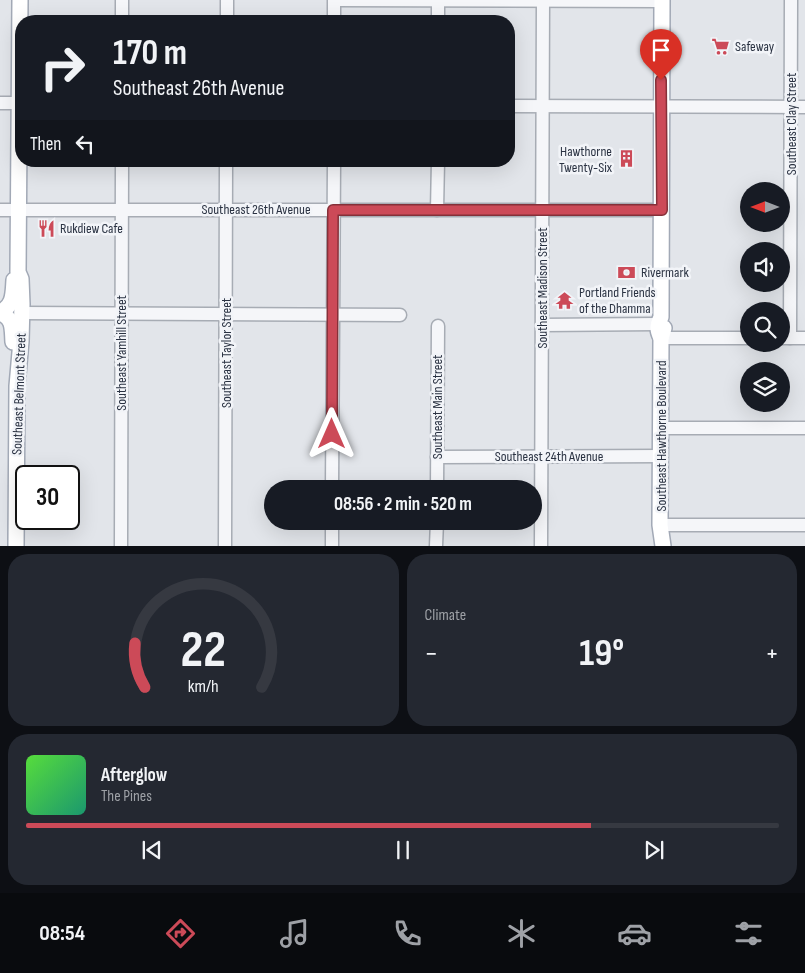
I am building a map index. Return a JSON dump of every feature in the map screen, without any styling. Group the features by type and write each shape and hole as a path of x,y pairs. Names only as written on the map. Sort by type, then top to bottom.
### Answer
{"main road":[{"name":"Southeast Belmont Street","path":"20,0 20,15"},
{"name":"Southeast Hawthorne Boulevard","path":"660,537 662,0"},
{"name":"Southeast Belmont Street","path":"16,546 17,380 22,313 18,272 19,167"},
{"name":"Southeast Belmont Street","path":"0,313 7,309 11,303 14,280 18,272"},
{"path":"0,313 6,315 12,322 17,380"}],"street":[{"path":"122,0 122,15"},
{"path":"227,0 227,15"},
{"path":"334,15 335,0 662,0"},
{"path":"438,0 438,15"},
{"name":"Southeast Clay Street","path":"787,302 791,0"},
{"name":"Southeast Madison Street","path":"541,546 543,1"},
{"path":"0,103 15,103"},
{"path":"515,106 805,107"},
{"name":"Southeast Yamhill Street","path":"121,546 122,167"},
{"name":"Southeast Taylor Street","path":"226,167 226,546"},
{"path":"332,480 334,167"},
{"path":"437,210 438,167"},
{"name":"Southeast 26th Avenue","path":"0,210 662,210"},
{"path":"22,313 400,315"},
{"path":"542,325 660,326 740,337"},
{"name":"Southeast Main Street","path":"437,480 438,326"},
{"path":"790,338 805,338"},
{"path":"661,428 805,428"},
{"name":"Southeast 24th Avenue","path":"437,457 661,456"},
{"path":"660,537 805,525"},
{"path":"332,530 332,546"},
{"path":"436,530 436,546"}],"place":[{"name":"Safeway","path":"721,46"},
{"name":"Hawthorne Twenty-Six","path":"626,159"},
{"name":"Rukdiew Cafe","path":"46,228"},
{"name":"Rivermark","path":"627,272"},
{"name":"Portland Friends of the Dhamma","path":"565,300"}],"route":[{"path":"332,434 333,210 662,210 661,80"}]}
